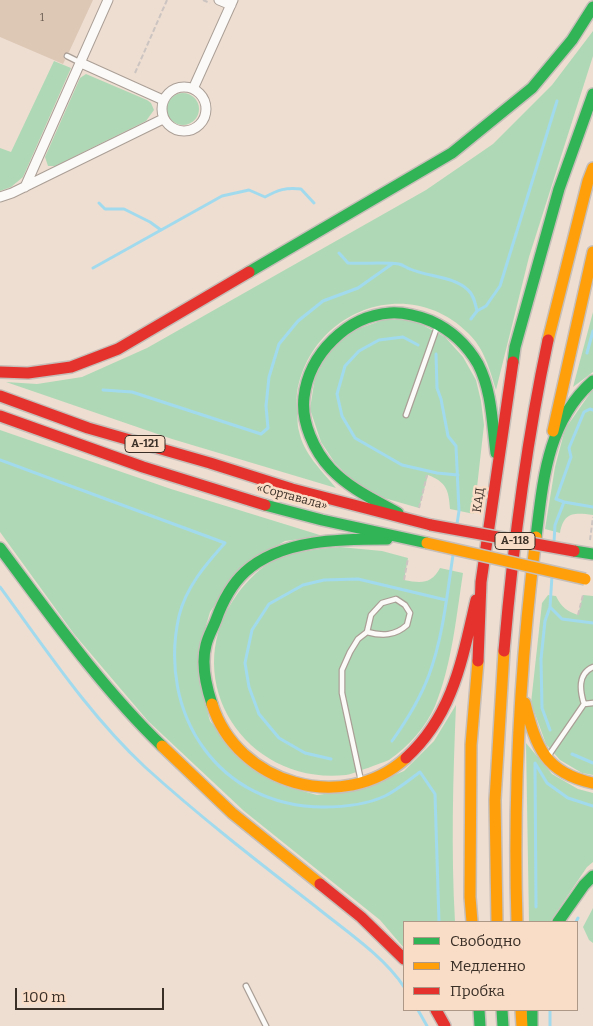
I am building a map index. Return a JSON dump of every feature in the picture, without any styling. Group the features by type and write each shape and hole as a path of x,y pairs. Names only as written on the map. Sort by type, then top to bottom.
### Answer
{"main road":[{"path":"0,372 28,374 70,367 118,348 452,153 532,88 572,40 593,7"},
{"name":"КАД","path":"472,921 470,897 472,745 479,650 481,582 497,467 515,347 559,189 593,94"},
{"name":"А-118","path":"497,921 495,884 496,748 504,638 520,495 544,357 588,181 593,168"},
{"path":"517,921 515,877 516,750 522,648 544,469 593,252"},
{"path":"410,520 350,486 324,461 311,437 305,415 304,396 317,358 333,339 350,326 371,316 389,313 409,314 438,324 458,338 481,370 491,411 497,467"},
{"path":"544,469 555,437 570,405 584,387 593,381"},
{"name":"«Сортавала»","path":"0,396 88,428 210,462 292,489 410,520 574,551 591,551"},
{"name":"«Сортавала»","path":"0,416 206,487 288,511 591,580"},
{"path":"413,540 332,540 288,548 247,570 222,603 205,646 205,680 215,716 233,742 250,759 269,772 286,781 308,786 352,785 393,769 412,755 444,708 459,669 481,582"},
{"path":"0,548 58,626 134,719 232,813 360,917 403,958"},
{"path":"522,648 524,700 535,741 546,758 560,772 578,781 593,783"},
{"path":"559,921 584,885 593,876"},
{"path":"437,1011 445,1026"},
{"path":"479,1011 480,1026"},
{"path":"502,1011 504,1026"},
{"path":"520,1011 522,1026"},
{"path":"532,1011 532,1026"}],"street":[{"path":"25,187 108,0"},
{"path":"193,89 232,3 219,0"},
{"path":"81,63 163,100"},
{"path":"179,88 193,89 204,100 206,107 202,122 197,128 190,131 174,130 164,119 161,106 163,100 167,94 179,88"},
{"path":"0,197 25,187 164,119"}],"lane":[{"path":"67,56 81,63"},
{"path":"406,415 438,324"},
{"path":"362,782 342,693 342,670 358,639 366,632 371,615 382,603 396,599 405,605 410,613 407,625 394,634 379,635 366,632"},
{"path":"584,704 580,689 582,678 587,670 593,667"},
{"path":"546,758 584,704 593,702"},
{"path":"246,986 266,1026"}],"path":[{"path":"135,73 167,0"},
{"path":"419,508 427,475"},
{"path":"591,551 593,518"},
{"path":"404,580 408,558"},
{"path":"578,616 583,595"}],"green space":[{"path":"593,31 593,56 529,257 496,390 486,360 474,339 444,315 418,306 391,304 365,310 341,322 321,341 306,364 297,393 298,426 304,447 336,488 172,439 6,382 37,384 82,377 147,348 426,190 493,144 552,85"},
{"path":"54,61 71,68 23,177 11,187 0,191 0,148 11,152"},
{"path":"86,74 147,100 151,103 154,110 146,121 55,166 48,166 45,157 80,78"},
{"path":"183,93 194,98 199,109 194,120 183,125 172,120 167,109 172,98"},
{"path":"593,312 593,372 573,387"},
{"path":"383,320 413,320 445,337 463,357 476,380 484,425 474,514 450,509 449,497 443,484 428,475 419,508 384,498 353,481 335,463 321,442 310,409 315,377 328,353 352,331"},
{"path":"593,389 593,515 576,514 567,517 560,533 545,529 555,467 565,429"},
{"path":"0,430 171,489 323,536 285,541 242,566 210,612 200,646 199,680 210,721 245,764 284,786 317,795 361,789 404,771 434,741 456,705 453,814 455,921 403,921 403,947 380,920 244,811 148,721 74,634 0,532"},
{"path":"340,547 382,551 408,558 404,580 425,582 437,574 440,568 463,573 446,674 435,706 422,729 403,749 387,761 346,775 310,774 278,763 251,745 230,720 218,691 214,659 220,626 238,593 255,574 271,562 285,556"},
{"path":"548,595 556,596 565,608 578,615 583,595 593,596 593,775 582,773 560,760 546,744 531,703 542,603"},
{"path":"526,743 552,774 578,789 593,793 593,862 587,867 551,921 529,921"},
{"path":"593,908 593,943 589,940 583,927"}],"building":[{"path":"0,0 93,0 69,52 63,55 65,60 63,64 0,37"}],"waterway":[{"path":"477,311 486,306 500,286 557,101"},
{"path":"93,268 222,196 249,190 265,197 282,190 296,188 301,189 314,203"},
{"path":"99,203 105,209 124,209 150,222 161,230"},
{"path":"339,253 348,263 399,264 417,272 456,282 468,290 473,297 477,311 471,319"},
{"path":"103,390 132,392 261,434 268,428 266,406 269,377 279,344 298,321 323,301 358,288 392,264"},
{"path":"587,353 593,331"},
{"path":"418,345 403,337 379,340 359,351 345,366 337,394 342,416 355,438 402,465 437,473 458,475"},
{"path":"436,354 437,388 448,436 456,446 459,511 457,524"},
{"path":"593,410 590,409 584,412 569,448 571,457 556,499 593,507"},
{"path":"0,460 225,543 204,568 186,595 179,616 175,652 178,687 187,720 204,748 226,772 254,791 286,803 323,807 363,803 389,794 420,772 435,794 439,921"},
{"path":"554,542 555,525 564,502"},
{"path":"392,741 417,701 434,661 444,616 453,555"},
{"path":"550,730 542,708 541,659 545,621 550,607 552,576"},
{"path":"331,759 305,753 279,738 259,714 249,687 245,663 252,630 269,604 303,585 324,580 358,579 446,600"},
{"path":"0,587 86,703 105,726 145,767 207,821 386,964 403,986"},
{"path":"550,607 562,619 593,623"},
{"path":"572,754 593,763"},
{"path":"536,907 535,763 547,783 568,798 593,806"},
{"path":"419,1011 427,1026"},
{"path":"550,1011 550,1026"}],"traffic: fast":[{"path":"249,272 452,153 532,88 572,40 593,7"},
{"path":"513,362 515,347 559,189 593,94"},
{"path":"398,513 363,494 338,476 319,454 307,426 304,397 307,381 314,366 322,352 333,340 359,321 390,313 411,315 438,325 458,339 469,351 483,374 491,407 496,453"},
{"path":"536,537 545,474 557,433 566,414 593,381"},
{"path":"265,505 322,520 427,543"},
{"path":"212,704 205,675 206,645 224,601 245,572 260,561 294,547 332,541 387,539"},
{"path":"0,548 97,675 162,746"},
{"path":"574,551 593,554"},
{"path":"559,921 584,885 593,876"},
{"path":"479,1011 480,1026"},
{"path":"502,1011 503,1026"},
{"path":"532,1011 532,1026"}],"traffic: slow":[{"path":"548,340 588,181 593,168"},
{"path":"553,431 593,252"},
{"path":"517,921 516,825 519,729 530,585 536,537"},
{"path":"427,543 585,579"},
{"path":"497,921 495,800 504,651"},
{"path":"472,921 470,897 471,745 478,661"},
{"path":"525,703 534,733 545,756 553,765 564,772 593,783"},
{"path":"212,704 225,732 244,754 268,771 295,782 324,787 353,785 381,775 406,758"},
{"path":"162,746 232,813 320,884"},
{"path":"521,1011 522,1026"}],"traffic: jam":[{"path":"0,372 28,373 71,367 118,349 249,272"},
{"path":"504,651 521,495 533,417 548,340"},
{"path":"478,661 481,582 513,362"},
{"path":"0,396 88,428 292,489 431,525"},
{"path":"0,416 143,467 265,505"},
{"path":"431,525 574,551"},
{"path":"406,758 435,724 445,705 460,665 476,600"},
{"path":"320,884 361,917 403,958"},
{"path":"437,1011 445,1026"}]}
